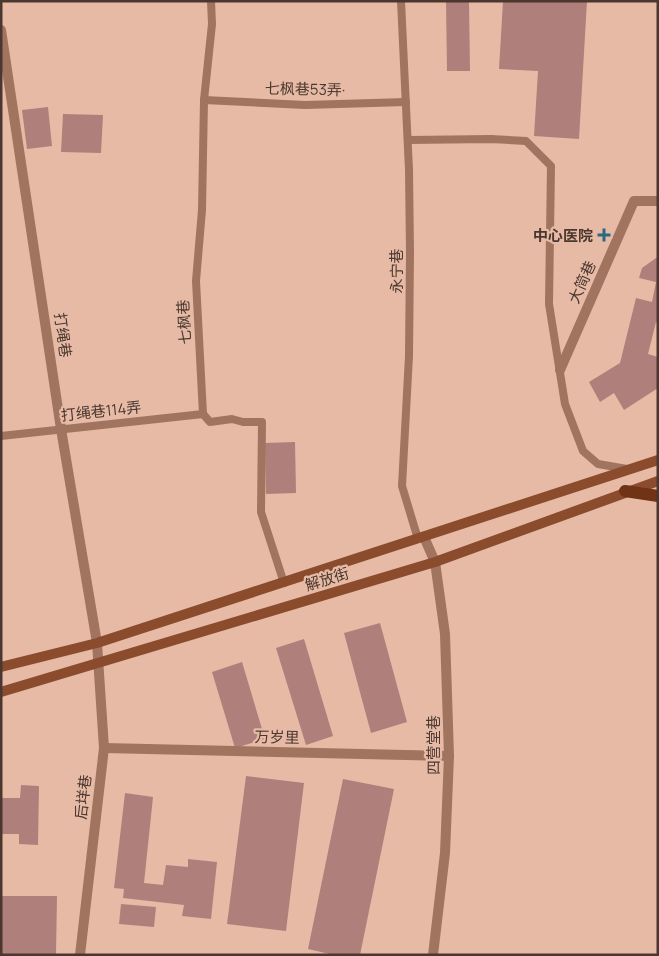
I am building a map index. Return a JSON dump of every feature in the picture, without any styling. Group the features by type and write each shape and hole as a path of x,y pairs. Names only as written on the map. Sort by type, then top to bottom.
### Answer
{"main road":[{"name":"解放街","path":"1,667 98,643 658,460"},
{"name":"解放街","path":"1,692 435,562 625,491 658,481"},
{"path":"625,491 658,496"}],"street":[{"name":"打绳巷","path":"1,30 61,429 98,643"},
{"name":"大简巷","path":"560,370 634,201 658,201"},
{"name":"四营堂巷","path":"421,538 435,562 445,634 449,756 445,853 433,955"},
{"name":"后垟巷","path":"80,955 104,748 98,643"},
{"name":"万岁里","path":"104,748 449,756"}],"lane":[{"name":"七枫巷","path":"204,414 196,281 202,210 204,100 212,24 211,1"},
{"name":"永宁巷","path":"401,1 408,140 410,310 402,486 421,538"},
{"name":"七枫巷53弄·","path":"204,100 306,105 406,102"},
{"path":"408,140 491,138 526,141 551,166 549,304 565,404 583,450 598,464 632,470"},
{"name":"打绳巷114弄","path":"1,436 204,414"},
{"path":"204,414 210,422 232,419 243,422 262,422 261,512 284,583"}],"building":[{"path":"446,1 469,1 470,71 447,71"},
{"path":"503,1 587,1 579,139 534,136 538,71 499,69"},
{"path":"48,107 52,146 27,149 22,110"},
{"path":"63,114 103,115 101,153 61,152"},
{"path":"658,258 658,323 656,322 648,354 658,357 658,388 624,410 614,393 600,402 589,382 620,363 636,298 652,302 656,282 639,278 642,268"},
{"path":"295,442 296,493 266,494 265,443"},
{"path":"380,623 407,722 371,733 344,633"},
{"path":"304,639 333,736 306,745 276,648"},
{"path":"242,662 265,739 235,748 212,672"},
{"path":"246,776 304,783 286,931 227,924"},
{"path":"343,779 394,789 360,955 334,955 308,949"},
{"path":"21,785 39,786 38,845 19,844 19,834 1,834 1,798 20,798"},
{"path":"125,793 153,797 144,883 163,885 166,865 188,867 188,859 217,862 211,919 182,916 184,905 123,898 124,889 114,888"},
{"path":"1,896 57,896 56,955 1,955"},
{"path":"121,904 156,907 154,927 119,924"}],"place":[{"name":"中心医院","path":"604,235"}]}
